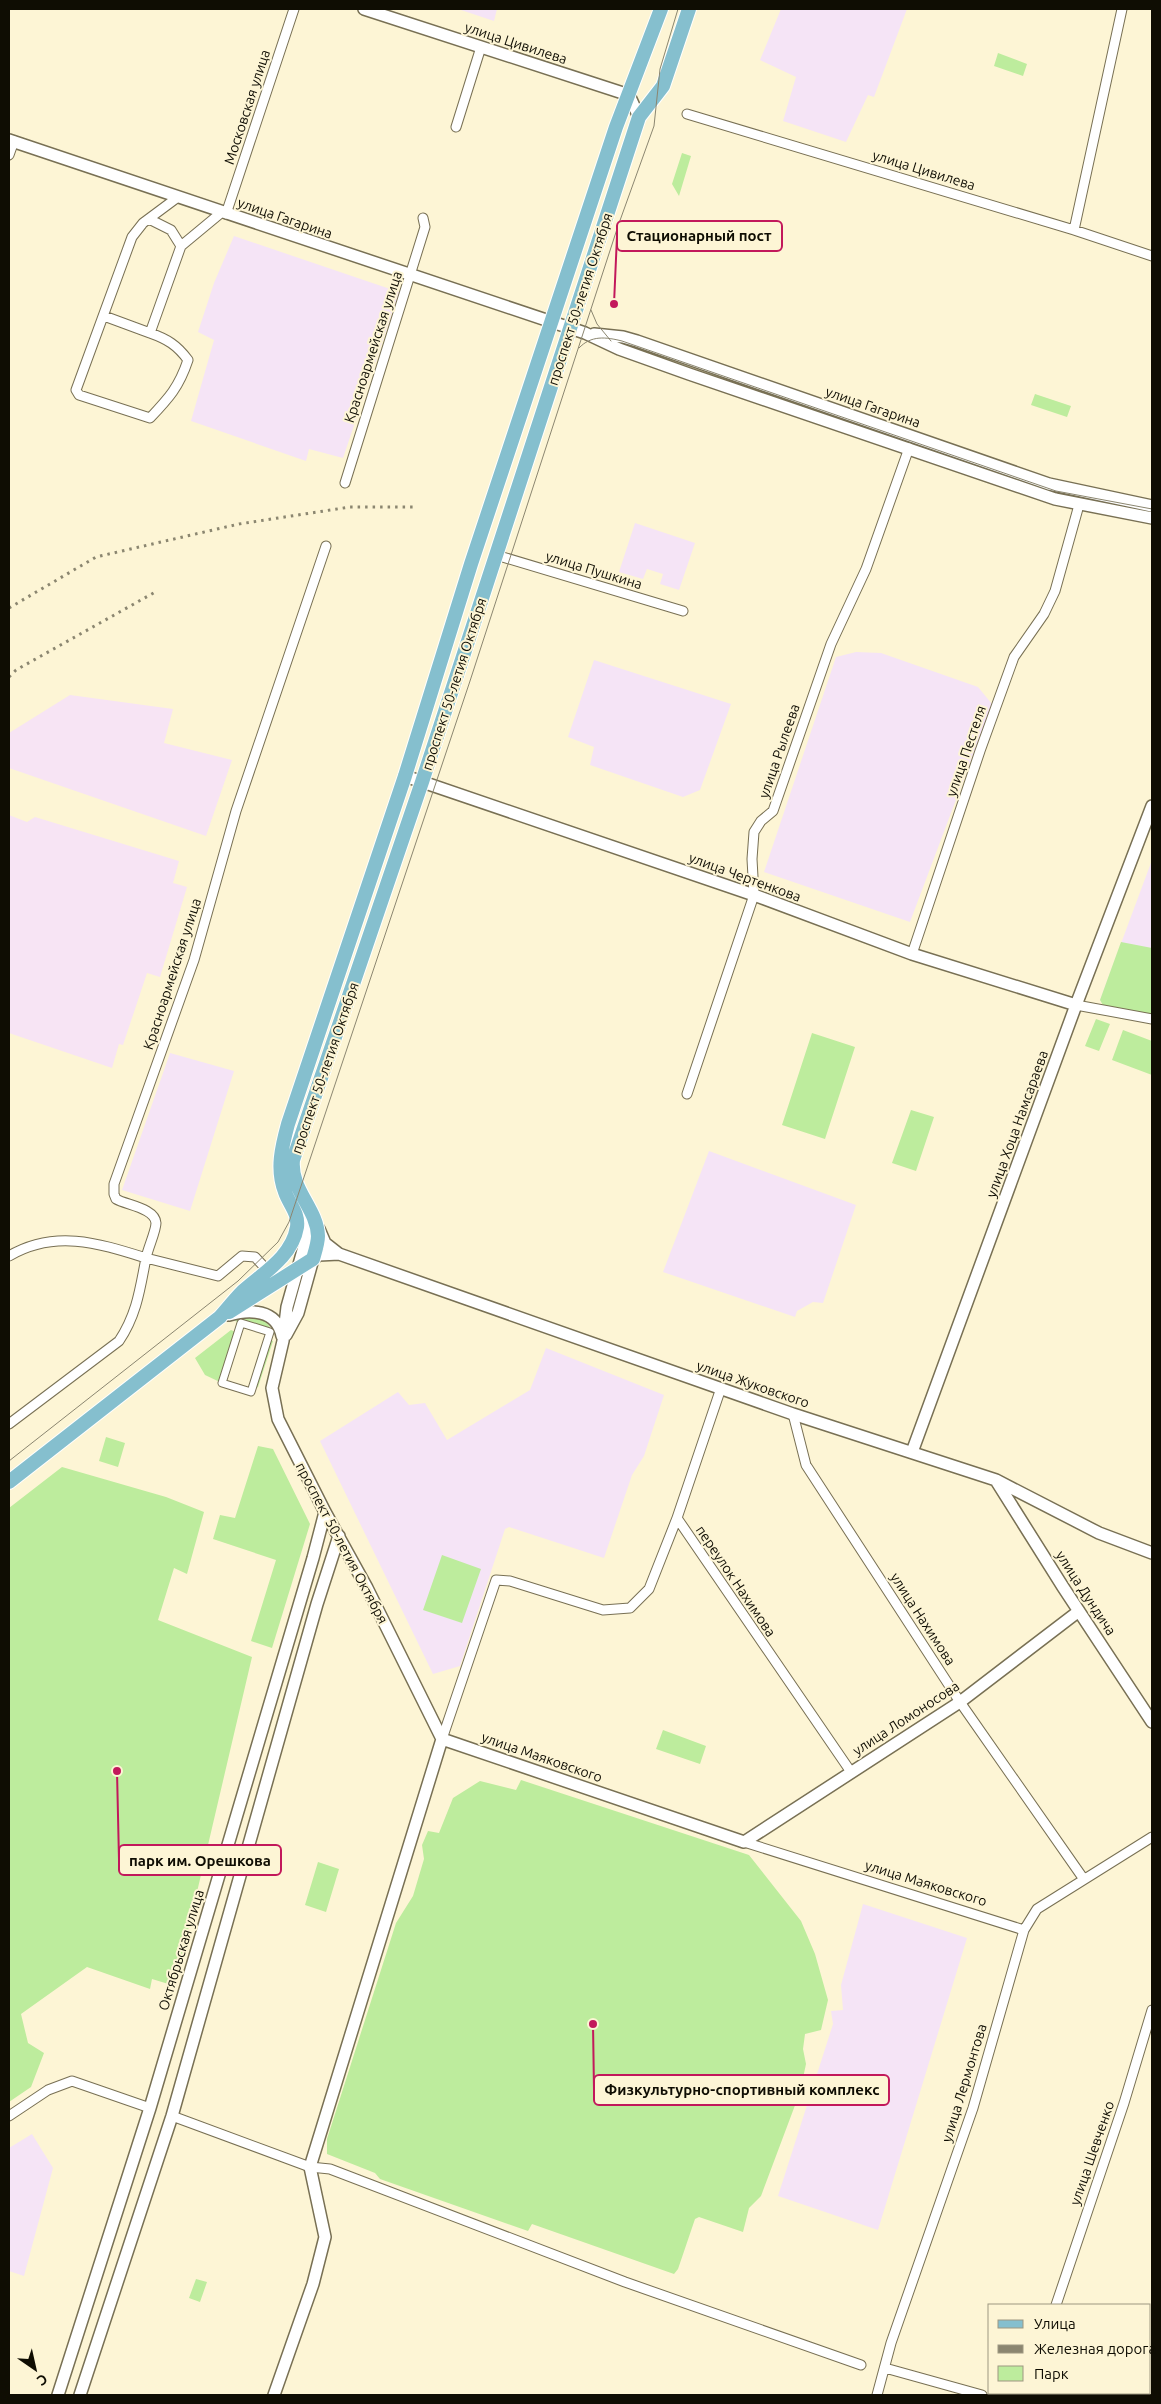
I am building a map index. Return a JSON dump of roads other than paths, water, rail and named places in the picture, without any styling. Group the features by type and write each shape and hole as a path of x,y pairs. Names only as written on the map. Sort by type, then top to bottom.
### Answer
{"main road":[{"name":"проспект 50-летия Октября","path":"9,1482 220,1317 286,1251 295,1233 297,1217 284,1192 280,1174 281,1152 286,1133 406,776 471,564 553,324 616,127 661,9"},
{"name":"проспект 50-летия Октября","path":"220,1317 245,1304 313,1259 318,1237 316,1224 296,1186 292,1170 294,1160 422,782 639,117 663,86 689,9"}],"street":[{"name":"Московская улица","path":"224,213 294,9"},
{"name":"улица Цивилева","path":"364,9 629,95"},
{"path":"1074,230 1122,9"},
{"path":"456,127 481,48"},
{"path":"629,95 639,117"},
{"name":"улица Цивилева","path":"687,114 1074,230 1152,256"},
{"name":"улица Гагарина","path":"11,141 553,324 585,333 623,337 637,341 1048,484 1152,506"},
{"path":"9,155 11,141"},
{"path":"104,316 164,338 178,347 188,360 181,381 172,395 150,418 77,393 104,316 132,237 149,219 178,197"},
{"path":"150,333 181,246 224,213"},
{"name":"Красноармейская улица","path":"344,483 410,276 424,227 424,218"},
{"path":"149,219 167,226 181,246"},
{"name":"улица Гагарина","path":"585,333 619,349 1055,499 1152,518"},
{"name":"улица Рылеева","path":"686,1094 754,895 752,859 754,832 761,821 773,811 831,644 866,569 908,448"},
{"name":"улица Пестеля","path":"912,954 1014,657 1044,614 1064,566 1079,505"},
{"name":"Красноармейская улица","path":"146,1258 156,1223 152,1215 146,1211 116,1199 114,1184 194,960 236,811 326,546"},
{"name":"улица Пушкина","path":"496,555 683,611"},
{"name":"улица Чертенкова","path":"406,776 754,895 912,954 1076,1004"},
{"name":"улица Хоца Намсараева","path":"912,1452 1076,1004 1152,806"},
{"path":"1076,1004 1152,1019"},
{"path":"283,1341 287,1308 307,1236 306,1229 294,1208"},
{"path":"316,1224 325,1243 339,1254"},
{"path":"9,1256 44,1241 58,1240 94,1243 218,1276 242,1256 255,1257 268,1271"},
{"path":"283,1341 298,1313 313,1259 319,1255 339,1254"},
{"name":"улица Жуковского","path":"339,1254 793,1414 996,1480 1099,1533 1152,1553"},
{"path":"9,1424 119,1341 131,1324 139,1298 146,1258"},
{"path":"220,1317 246,1310 263,1313 273,1319 280,1327 283,1341"},
{"path":"241,1323 270,1332 251,1392 222,1383 241,1323"},
{"name":"проспект 50-летия Октября","path":"283,1341 272,1388 274,1403 287,1439 367,1588 442,1739"},
{"path":"274,2395 313,2284 325,2237 310,2167 442,1739 496,1580 510,1581 603,1610 630,1608 649,1589 677,1518 721,1388"},
{"name":"улица Нахимова","path":"793,1414 806,1464 960,1702 1083,1878"},
{"name":"улица Дундича","path":"996,1480 1152,1722"},
{"name":"Октябрьская улица","path":"58,2395 150,2108 325,1512"},
{"name":"переулок Нахимова","path":"677,1518 851,1772"},
{"path":"80,2395 172,2116 317,1604 339,1536"},
{"path":"301,1599 317,1604"},
{"name":"улица Ломоносова","path":"744,1842 960,1702 1079,1611"},
{"path":"273,1693 290,1699"},
{"name":"улица Маяковского","path":"442,1739 744,1842 1024,1930"},
{"name":"улица Лермонтова","path":"877,2395 891,2343 973,2108 1024,1930 1037,1909 1083,1878 1152,1837"},
{"path":"212,1897 232,1904"},
{"name":"улица Шевченко","path":"1056,2304 1124,2103 1152,2010"},
{"path":"9,2116 48,2090 72,2081 150,2108"},
{"path":"172,2116 310,2167 330,2169 625,2282 861,2365"},
{"path":"884,2368 982,2395"}],"tram line":[{"path":"9,1461 238,1281 278,1242 289,1222 470,681 618,226 654,126 660,69 678,9"},
{"path":"591,310 597,324 611,341"},
{"path":"579,348 589,341 599,338 622,341 1056,491 1152,509"}],"railway":[{"path":"9,608 96,557 239,524 350,507 416,507"},
{"path":"9,677 16,670 157,591"}],"place":[{"name":"Стационарный пост","path":"614,304"},
{"name":"парк им. Орешкова","path":"117,1771"},
{"name":"Физкультурно-спортивный комплекс","path":"593,2024"}]}
